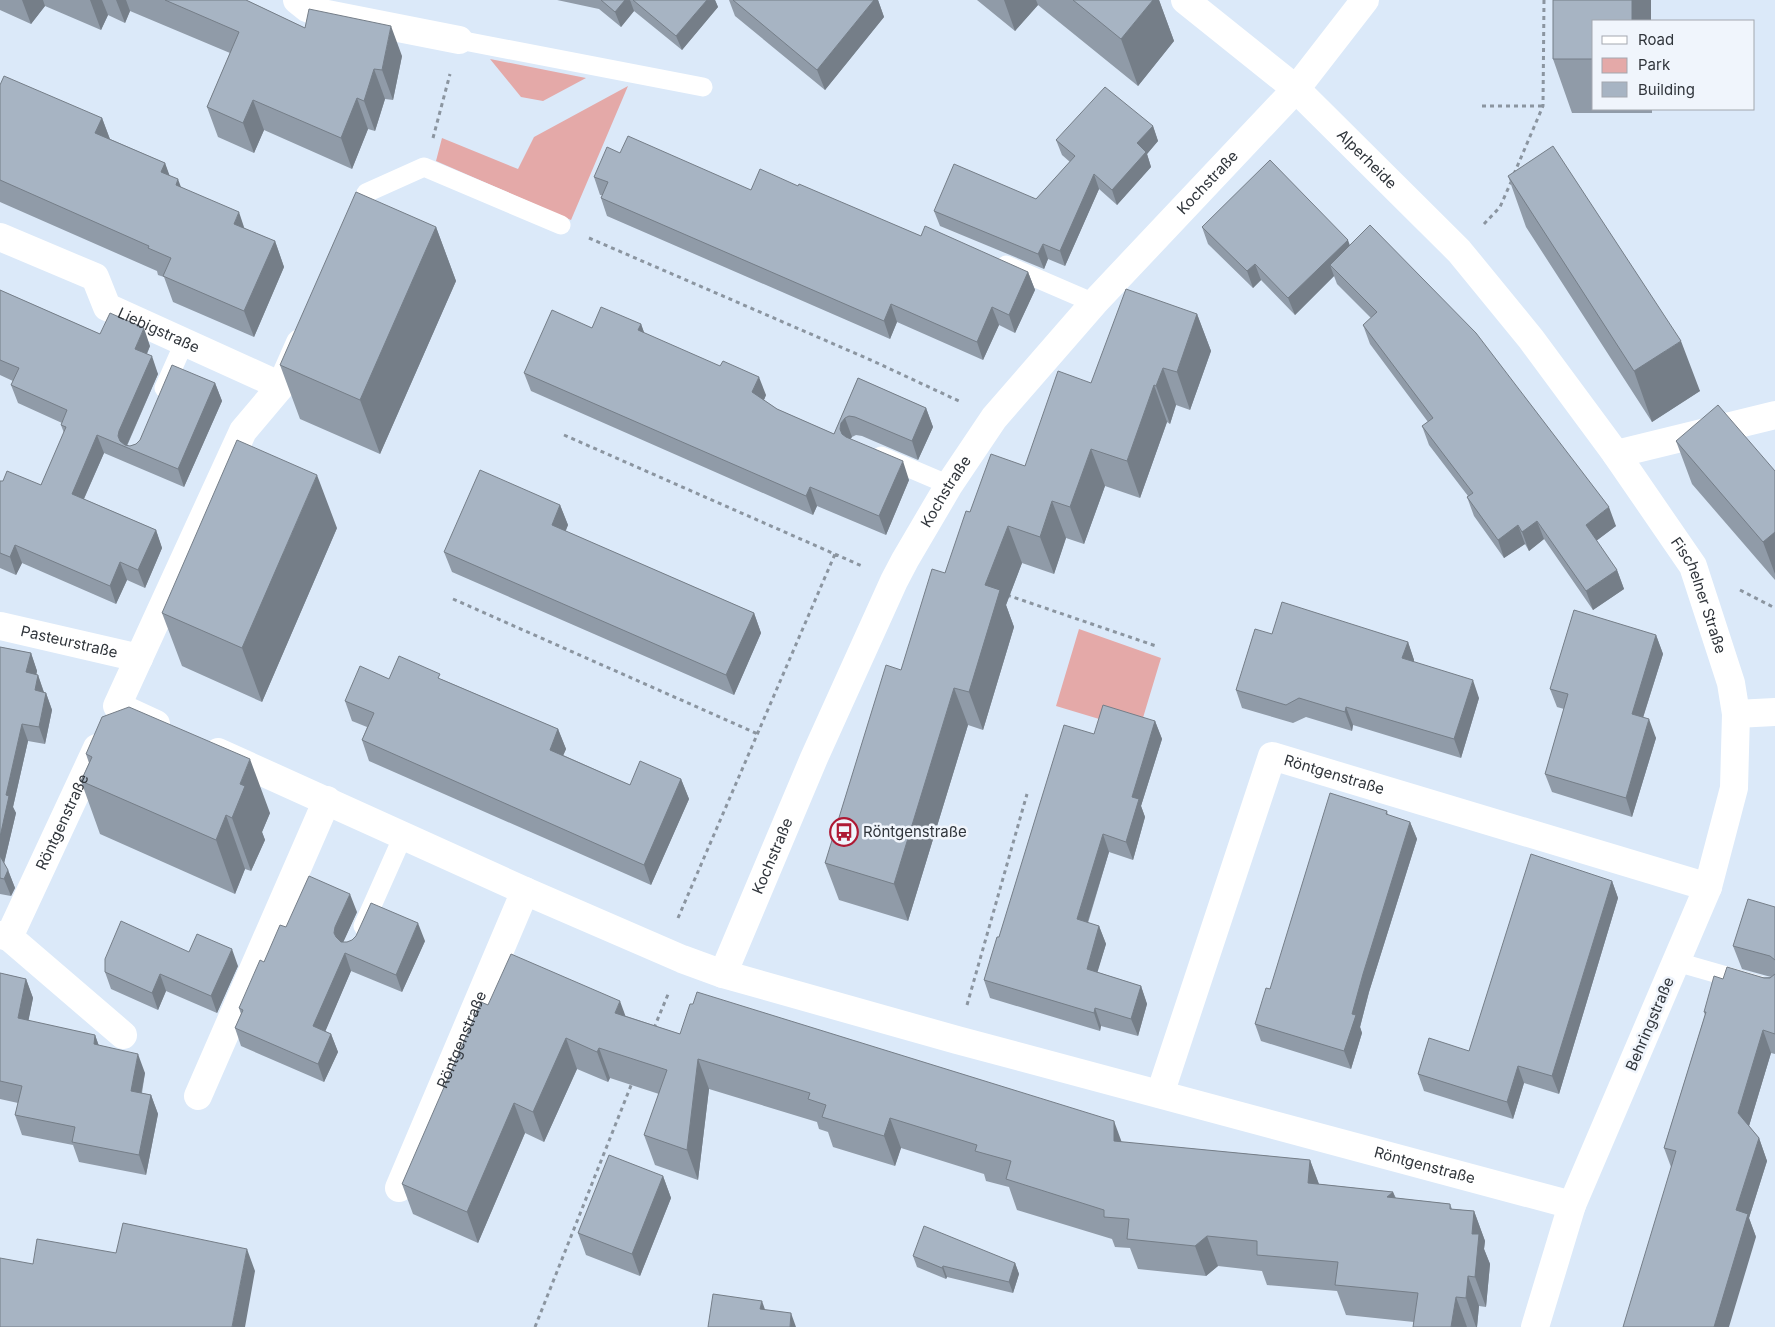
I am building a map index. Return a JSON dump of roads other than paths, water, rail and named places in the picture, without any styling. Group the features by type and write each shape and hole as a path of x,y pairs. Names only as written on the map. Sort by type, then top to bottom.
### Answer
{"street":[{"path":"298,0 307,8 317,12 459,40"},
{"name":"Alperheide","path":"1185,0 1296,89 1459,251 1531,339"},
{"name":"Kochstraße","path":"723,974 814,758 894,581 949,485 994,418 1094,303 1296,89 1365,0"},
{"path":"355,219 366,193"},
{"name":"Liebigstraße","path":"0,238 95,277 106,307 281,386"},
{"path":"139,658 243,431 281,386 308,325"},
{"name":"Fischelner Straße","path":"1531,339 1616,454 1693,566 1731,684 1736,714"},
{"path":"1616,454 1775,415"},
{"name":"Pasteurstraße","path":"0,626 139,658"},
{"name":"Röntgenstraße","path":"123,1035 4,936 139,658"},
{"name":"Röntgenstraße","path":"117,706 525,891 673,955 723,974 957,1040 1572,1205"},
{"path":"1736,714 1775,712"},
{"name":"Behringstraße","path":"1535,1327 1572,1205 1708,887 1734,788 1736,714"},
{"name":"Röntgenstraße","path":"1160,1094 1272,756 1708,887"},
{"path":"198,1096 327,800"},
{"name":"Röntgenstraße","path":"399,1188 525,891"}],"lane":[{"path":"459,40 703,87"},
{"path":"366,193 424,167 561,225"},
{"path":"994,260 1094,303"},
{"path":"156,407 184,343"},
{"path":"867,450 949,485"},
{"path":"356,941 403,836"},
{"path":"1677,962 1775,990"}],"place":[{"name":"Röntgenstraße","path":"844,832"}]}
